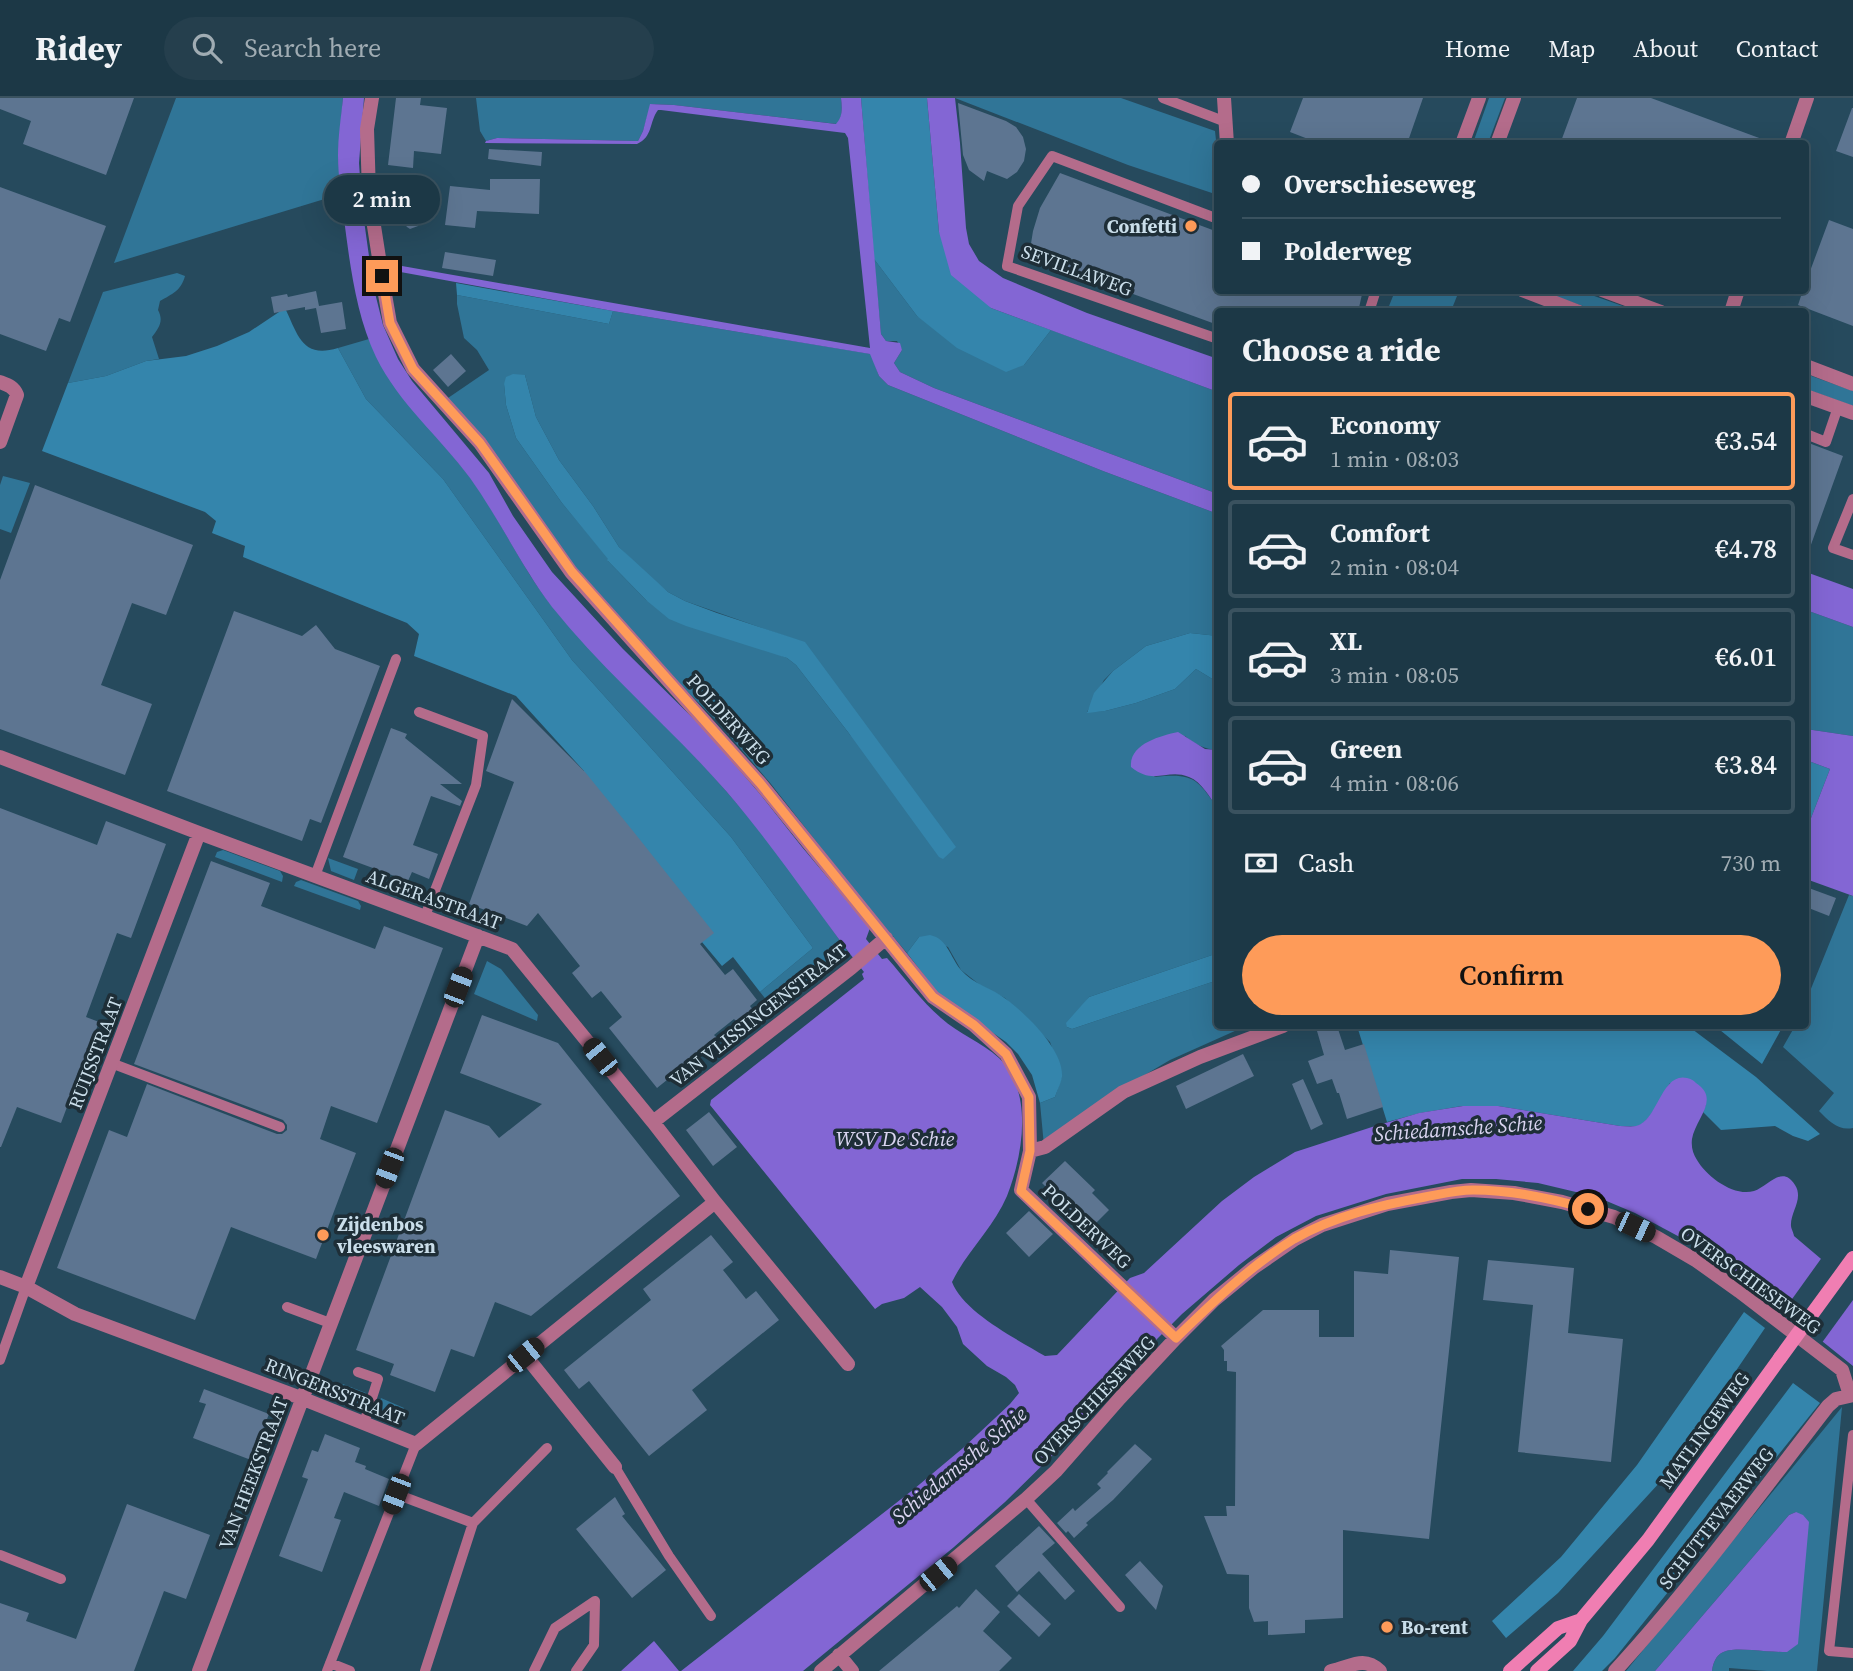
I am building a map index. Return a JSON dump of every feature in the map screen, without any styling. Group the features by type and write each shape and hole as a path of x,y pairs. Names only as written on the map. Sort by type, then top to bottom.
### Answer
{"main road":[{"name":"MATLINGEWEG","path":"1538,1671 1570,1641 1581,1620 1648,1540 1853,1258"},
{"name":"MATLINGEWEG","path":"1510,1671 1558,1628 1581,1620"}],"street":[{"name":"POLDERWEG","path":"372,98 367,129 369,194 390,323 413,369 480,443 572,572 760,783 882,942 933,997 974,1025 1006,1054 1029,1097 1030,1151 1021,1191 1173,1335"},
{"path":"1224,98 1227,140"},
{"path":"1463,140 1479,98"},
{"path":"1498,140 1514,98"},
{"path":"1792,140 1807,98"},
{"path":"1531,294 1564,308"},
{"path":"1613,294 1650,308"},
{"path":"1809,367 1853,384"},
{"path":"0,382 16,390 17,395 0,442"},
{"path":"1809,397 1853,413"},
{"name":"ALGERASTRAAT","path":"0,757 512,949 848,1364"},
{"name":"RUIJSSTRAAT","path":"26,1287 199,833"},
{"name":"VAN HEEKSTRAAT","path":"199,1671 478,936"},
{"name":"VAN VLISSINGENSTRAAT","path":"653,1122 882,942"},
{"path":"1030,1151 1045,1147 1123,1091 1200,1057 1275,1029"},
{"name":"OVERSCHIESEWEG","path":"821,1671 1026,1499 1121,1398 1173,1335 1214,1300 1253,1268 1295,1239 1322,1225 1387,1204 1471,1190 1514,1193 1562,1202 1614,1217 1697,1261 1739,1291 1842,1370 1852,1395"},
{"name":"RINGERSSTRAAT","path":"0,1278 26,1287 75,1314 302,1398 416,1444 715,1202"},
{"path":"525,1355 615,1467"},
{"name":"SCHUTTEVAERWEG","path":"1615,1671 1643,1642 1829,1406 1836,1399 1852,1395"},
{"path":"839,1655 852,1671"},
{"path":"1339,1670 1360,1662 1373,1664 1380,1671"}],"lane":[{"path":"1163,98 1226,122"},
{"name":"SEVILLAWEG","path":"1214,217 1052,156 1018,206 1007,266 1214,338"},
{"path":"1809,435 1826,442 1838,407"},
{"path":"1853,499 1833,548 1853,555"},
{"path":"315,876 396,659"},
{"path":"419,712 484,736 476,785 425,916"},
{"path":"111,1063 281,1127"},
{"path":"0,1360 26,1287"},
{"path":"287,1307 330,1322"},
{"path":"358,1372 379,1380 363,1423"},
{"path":"1853,1435 1829,1651 1853,1653"},
{"path":"350,1671 328,1667 416,1444"},
{"path":"425,1671 473,1523 547,1448"},
{"path":"615,1467 669,1556 710,1616"},
{"path":"396,1494 473,1523"},
{"path":"1026,1499 1120,1607"},
{"path":"0,1555 61,1579"},
{"path":"534,1671 555,1628 596,1601 594,1645 576,1671"}],"shaded area":[{"path":"176,98 343,98 338,155 341,194 114,263"},
{"path":"476,98 841,98 842,109 837,124 651,104 638,141 497,138 486,141 480,131"},
{"path":"861,98 927,98 939,232 991,308 1051,330 1024,365 1006,372 957,348 917,316 874,259"},
{"path":"955,98 1121,98 1215,131 1214,194 1128,165"},
{"path":"1489,98 1505,98 1489,140 1474,140"},
{"path":"874,259 917,316 1024,365 1051,330 1214,391 1214,493 934,388 900,372 894,363 902,350 897,341 886,341 881,334"},
{"path":"177,273 185,276 176,292 160,301 160,324 152,337 159,359 106,376 68,383 103,292"},
{"path":"456,283 613,311 609,324 457,295"},
{"path":"1393,294 1458,294 1452,308 1388,308"},
{"path":"1549,294 1589,294 1628,308 1588,308"},
{"path":"457,295 609,324 613,311 871,354 879,376 888,385 1214,513 1214,636 1190,633 1146,646 1104,680 1087,712 1105,711 1136,703 1175,689 1196,669 1214,680 1214,750 1200,746 1185,736 1154,777 1178,776 1193,780 1205,790 1214,803 1214,954 1089,997 1067,1027 1072,1029 1214,981 1214,1029 1239,1029 1170,1060 1126,1086 1044,1146 1040,1103 1055,1097 1062,1076 1050,1042 1005,998 980,985 961,970 948,947 919,937 907,953 717,721 634,639 563,563 448,398 489,370 477,350 464,338","holes":["525,375 536,417 559,460 619,547 668,592 685,601 805,643 851,736 796,665 787,658 646,600 608,561 516,438 506,405 504,384"]},
{"path":"285,308 298,335 309,347 326,351 338,348 366,399 443,479 572,660 731,837 813,948 760,992 733,957 722,966 589,807 583,785 584,771 516,696 414,656 419,634 407,623 243,557 245,546 212,533 216,521 205,512 42,451 68,383 106,376 146,361 186,356 217,346 249,332"},
{"path":"369,339 389,377 469,476 555,610 743,810 848,952 772,1007 760,992 813,948 731,837 572,660 443,479 366,399 338,348"},
{"path":"513,374 525,375 536,417 559,460 619,547 668,592 717,613 805,642 956,847 943,859 796,665 787,658 669,619 607,560 516,438 506,405 504,384 506,377"},
{"path":"1809,375 1853,391 1853,406 1809,390"},
{"path":"3,476 30,483 11,533 0,529 0,485"},
{"path":"1809,611 1853,627 1853,736 1809,729"},
{"path":"1190,633 1214,636 1214,680 1196,669 1175,689 1136,703 1087,713 1094,693 1113,671 1146,646"},
{"path":"1809,761 1830,769 1809,823"},
{"path":"223,850 280,871 282,882 215,857 217,852"},
{"path":"328,858 358,869 354,880 331,871"},
{"path":"301,880 358,901 360,910 294,886"},
{"path":"1849,895 1853,896 1853,1128 1834,1124 1819,1111 1834,1093 1783,1047 1793,1029 1809,1029 1809,994"},
{"path":"930,935 945,944 966,975 1006,999 1050,1044 1061,1067 1062,1077 1055,1097 1040,1103 1032,1075 1018,1054 1006,1042 940,996 907,953 919,937"},
{"path":"1214,954 1214,981 1072,1029 1067,1027 1066,1023 1089,997"},
{"path":"487,961 501,969 538,1015 537,1021 474,994"},
{"path":"1358,1029 1692,1029 1756,1077 1820,1134 1808,1141 1775,1126 1721,1130 1703,1112 1706,1104 1670,1083 1652,1113 1638,1126 1620,1126 1498,1106 1462,1106 1387,1122"},
{"path":"1719,1029 1781,1029 1762,1064"},
{"path":"1744,1312 1765,1328 1661,1481 1558,1593 1506,1638 1492,1621 1561,1557 1637,1465"},
{"path":"1793,1383 1820,1403 1615,1658 1602,1671 1573,1671 1603,1636"},
{"path":"343,1384 366,1393 361,1407 356,1409 337,1401"},
{"path":"381,1398 404,1408 397,1425 377,1417 375,1412"},
{"path":"1842,1407 1817,1671 1729,1668 1729,1671 1712,1671 1717,1657 1726,1651 1738,1649 1787,1652 1796,1512 1789,1515 1655,1671 1626,1671"}],"water":[{"path":"343,98 364,98 359,163 373,285 383,325 398,359 412,381 489,473 513,516 552,572 623,649 706,731 760,794 870,928 866,939 882,959 887,958 941,1018 992,1052 1010,1072 1021,1106 1021,1143 1013,1180 1002,1207 952,1282 967,1304 1045,1356 1057,1355 1130,1278 1144,1273 1222,1201 1295,1152 1419,1113 1463,1106 1498,1106 1620,1126 1636,1126 1650,1116 1671,1082 1678,1078 1687,1078 1703,1089 1706,1096 1707,1102 1694,1132 1692,1145 1696,1158 1707,1173 1738,1191 1754,1191 1780,1177 1790,1179 1795,1185 1798,1195 1791,1221 1794,1236 1853,1286 1853,1366 1751,1284 1689,1242 1635,1213 1597,1197 1538,1183 1496,1179 1462,1179 1386,1194 1316,1216 1276,1237 1239,1265 1155,1341 1068,1440 1005,1502 803,1671 681,1671 914,1489 963,1448 1019,1393 1006,1377 987,1366 963,1344 957,1327 942,1307 920,1287 904,1298 882,1304 875,1309 710,1105 711,1100 864,979 864,972 726,791 594,655 552,607 470,478 385,374 363,324 349,254 338,164"},
{"path":"841,98 861,98 881,334 886,341 900,343 902,350 894,363 900,372 934,388 1214,493 1214,513 888,385 879,376 870,354 395,271 395,267 402,266 870,348 848,138 845,133 658,110 646,137 637,144 485,143 497,138 638,141 650,104 836,124 842,109"},
{"path":"927,98 955,98 966,228 969,244 979,261 1003,278 1087,313 1214,358 1214,391 991,308 951,275 939,232"},
{"path":"1809,573 1853,589 1853,627 1809,611"},
{"path":"1809,729 1853,736 1853,896 1809,880 1809,823 1830,769 1809,761"},
{"path":"1178,732 1205,749 1214,750 1214,803 1194,779 1174,774 1147,775 1131,767 1135,752 1155,739"},
{"path":"1796,1512 1809,1522 1798,1644 1787,1652 1738,1649 1726,1651 1717,1657 1712,1671 1655,1671 1789,1515"},
{"path":"654,1641 679,1671 621,1671"}],"pier":[{"path":"1823,1256 1853,1282 1853,1300 1821,1344 1782,1313"}],"building":[{"path":"0,98 134,98 106,175 23,144 31,121 0,109"},
{"path":"396,98 421,98 420,105 447,108 441,154 414,151 413,168 388,165"},
{"path":"1303,98 1423,98 1408,140 1311,140 1290,132"},
{"path":"1577,98 1651,98 1765,140 1561,140"},
{"path":"958,103 1016,127 1023,137 1026,149 1024,161 1017,172 1007,179 987,171 984,181 969,170 963,155"},
{"path":"1853,108 1853,157 1836,151"},
{"path":"489,149 542,152 541,166 488,159"},
{"path":"1060,173 1214,231 1214,294 1362,294 1359,308 1214,308 1214,324 1029,256 1040,208"},
{"path":"490,179 540,179 539,214 477,211 475,228 445,225 450,186 490,190"},
{"path":"0,187 106,226 70,322 59,318 46,351 0,334"},
{"path":"418,187 420,222 418,226 410,229 397,218 396,188"},
{"path":"1829,220 1853,229 1853,326 1798,305 1802,294 1809,294 1809,274"},
{"path":"445,252 496,260 493,276 442,268"},
{"path":"316,291 319,306 342,302 346,329 321,333 316,308 305,310 305,307 274,313 271,297 287,294 288,297"},
{"path":"451,354 466,371 448,387 433,370"},
{"path":"1809,443 1843,456 1809,550"},
{"path":"35,485 193,545 166,615 132,603 101,685 152,704 125,775 0,729 0,580"},
{"path":"234,611 302,636 316,625 335,649 380,666 321,823 310,819 302,841 167,791"},
{"path":"512,699 585,772 714,933 700,944 725,975 733,969 757,1000 750,1006 753,1010 737,1022 734,1019 714,1035 718,1039 657,1088 609,1028 622,1017 601,991 592,998 572,973 580,966 538,913 527,926 469,904 514,782 486,771"},
{"path":"391,728 407,734 405,738 462,784 440,784 462,801 460,806 431,796 413,845 438,854 429,879 412,872 408,881 343,857"},
{"path":"0,808 97,845 106,821 166,844 131,938 117,933 86,1017 99,1022 61,1123 17,1107 1,1147 0,1147"},
{"path":"211,861 270,883 261,906 375,949 384,926 443,948 377,1123 331,1106 320,1139 356,1153 316,1259 231,1227 195,1320 57,1268 109,1130 127,1137 147,1084 277,1134 287,1130 283,1120 134,1064"},
{"path":"1809,888 1836,898 1829,916 1809,908"},
{"path":"482,1015 558,1043 680,1196 531,1316 495,1302 474,1357 451,1349 435,1392 390,1375 394,1364 356,1350 445,1110 489,1126 499,1138 542,1104 460,1073"},
{"path":"1338,1029 1345,1050 1364,1044 1383,1107 1347,1119 1332,1079 1317,1084 1308,1061 1324,1055 1317,1031"},
{"path":"1243,1054 1254,1076 1186,1109 1176,1086"},
{"path":"1303,1079 1323,1124 1311,1130 1292,1084"},
{"path":"709,1112 737,1147 713,1166 686,1130"},
{"path":"1065,1161 1095,1190 1092,1193 1109,1210 1083,1236 1079,1218 1042,1183"},
{"path":"1029,1211 1053,1234 1029,1257 1006,1233"},
{"path":"711,1235 733,1262 723,1270 746,1299 756,1291 779,1320 692,1390 707,1410 649,1456 589,1381 579,1389 564,1370 651,1300 643,1289"},
{"path":"1390,1250 1459,1257 1429,1539 1343,1530 1343,1618 1305,1620 1305,1633 1268,1635 1268,1621 1254,1622 1249,1608 1249,1575 1227,1574 1204,1516 1227,1516 1226,1506 1235,1506 1236,1372 1227,1371 1227,1361 1224,1361 1224,1350 1221,1346 1263,1310 1319,1310 1319,1337 1354,1337 1354,1271 1388,1274"},
{"path":"1488,1260 1574,1268 1568,1333 1623,1339 1611,1462 1518,1452 1533,1305 1483,1300"},
{"path":"204,1389 269,1414 251,1460 193,1438 206,1404 199,1402"},
{"path":"325,1434 360,1448 355,1462 389,1479 379,1506 344,1492 334,1518 341,1520 322,1572 279,1556 308,1479 302,1477 312,1450 318,1452"},
{"path":"1135,1444 1152,1459 1074,1538 1068,1531 1066,1533 1057,1523 1101,1488 1097,1484"},
{"path":"615,1497 625,1514 622,1516 666,1570 632,1598 576,1529"},
{"path":"127,1504 210,1535 186,1599 164,1591 134,1671 0,1671 0,1603 29,1613 26,1621 76,1639"},
{"path":"1039,1526 1055,1543 1042,1554 1075,1591 1065,1600 1039,1571 1017,1592 995,1566"},
{"path":"1140,1561 1163,1586 1156,1610 1125,1575"},
{"path":"976,1589 1000,1612 983,1631 1012,1658 999,1671 879,1671 957,1606 959,1608"},
{"path":"1019,1594 1051,1624 1039,1637 1007,1606"}],"place":[{"name":"Confetti","path":"1191,226"},
{"name":"Zijdenbos vleeswaren","path":"323,1235"},
{"name":"Bo-rent","path":"1387,1627"}],"route":[{"path":"382,276 390,323 413,369 480,443 572,572 760,783 933,997 974,1025 1006,1054 1029,1097 1030,1151 1021,1191 1176,1338 1214,1300 1253,1268 1295,1239 1350,1215 1387,1204 1471,1190 1514,1193 1588,1209"}],"water label":[{"name":"Schiedamsche Schie","path":"1458,1128"},
{"name":"WSV De Schie","path":"895,1138"},
{"name":"Schiedamsche Schie","path":"959,1465"}]}
